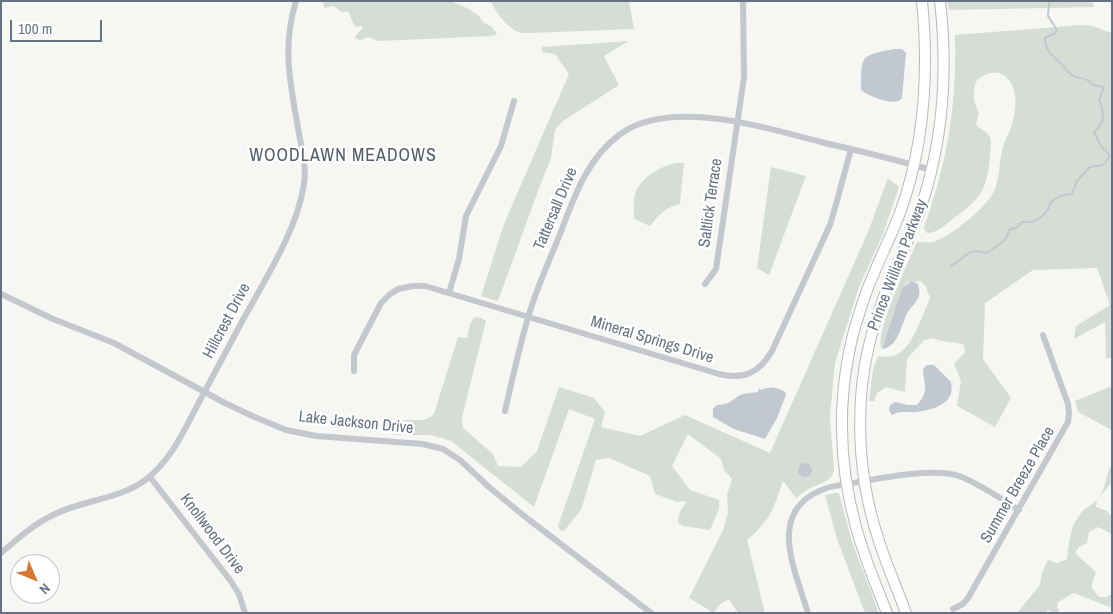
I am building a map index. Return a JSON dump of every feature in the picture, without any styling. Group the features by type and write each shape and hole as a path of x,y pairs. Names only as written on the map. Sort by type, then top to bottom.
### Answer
{"highway":[{"name":"Prince William Parkway","path":"887,613 856,530 844,460 842,416 846,370 861,307 899,216 914,164 921,130 926,54 922,1"},
{"name":"Prince William Parkway","path":"906,613 878,539 865,482 860,408 869,345 882,303 920,209 932,170 943,98 943,40 940,1"}],"street":[{"name":"Hillcrest Drive","path":"1,553 32,528 54,514 118,494 133,488 150,476 169,455 281,249 303,194 305,176 288,67 289,36 296,1"},
{"name":"Saltlick Terrace","path":"705,284 716,269 744,77 743,1"},
{"path":"449,293 459,259 466,216 501,146 514,101"},
{"name":"Tattersall Drive","path":"505,411 528,317 573,199 592,163 602,150 620,134 654,120 691,118 737,121 932,170"},
{"name":"Mineral Springs Drive","path":"354,371 354,355 376,311 389,295 398,289 425,286 718,374 731,377 751,373 766,362 772,351 830,225 851,149"},
{"name":"Lake Jackson Drive","path":"1,294 53,319 133,352 204,392 269,424 301,433 423,444 443,449 460,460 528,519 652,613"},
{"name":"Summer Breeze Place","path":"953,609 964,604 968,598 1066,428 1070,413 1066,396 1043,335"},
{"path":"808,613 788,540 790,523 798,507 813,494 830,487 847,484 922,473 947,473 970,481 1019,510"},
{"name":"Knollwood Drive","path":"150,476 230,580 239,594 244,613"}],"shaded area":[{"path":"323,1 450,1 469,9 479,16 497,34 492,36 379,41 368,37 360,40 355,38 363,28 361,26 355,27 348,11 342,12 333,6 324,8"},
{"path":"491,1 629,1 634,29 519,32 502,19"},
{"path":"947,1 1092,1 1094,7 949,10"},
{"path":"1081,25 1092,26 1112,33 1112,357 1106,359 1105,322 1074,339 1076,326 1110,305 1097,268 1033,270 985,303 983,359 1011,398 995,427 957,406 961,381 954,364 965,352 964,345 933,338 924,340 907,359 905,392 886,387 877,393 874,401 869,401 873,369 878,356 893,356 903,350 913,337 930,298 926,287 921,281 909,282 902,288 882,349 881,341 887,314 917,242 933,242 949,234 959,228 985,204 997,184 1004,145 1014,116 1015,94 1010,81 1005,76 998,73 987,74 977,80 974,89 974,100 979,113 976,125 987,133 991,142 987,179 975,201 939,229 927,233 924,229 925,224 940,177 949,131 954,84 955,35"},
{"path":"629,41 604,56 619,85 563,121 555,130 551,158 498,301 481,296 504,224 569,74 555,54 542,52 542,47"},
{"path":"902,49 906,53 902,98 894,102 876,98 861,90 862,70 865,59 874,53"},
{"path":"676,163 684,163 680,204 666,209 650,226 634,219 635,194 641,183 658,170"},
{"path":"771,167 806,176 769,275 757,268"},
{"path":"888,178 899,187 883,234 859,287 835,363 830,416 834,471 830,478 796,498 783,481 770,514 761,527 747,540 765,613 738,613 729,599 720,604 714,613 710,613 711,611 689,598 723,530 728,513 727,495 732,479 724,470 721,459 688,434 672,466 690,490 719,500 719,509 710,530 683,526 678,523 682,508 687,501 677,502 655,494 650,476 609,458 596,460 581,510 564,531 560,530 558,526 595,419 569,409 534,507 451,441 431,435 393,435 398,422 403,420 422,420 434,414 458,337 467,338 470,324 474,317 486,321 462,418 463,428 493,454 498,466 521,467 537,451 559,387 594,398 605,412 601,427 640,436 685,415 770,453 868,232"},
{"path":"912,281 918,284 918,298 908,312 896,340 888,347 882,349 902,288"},
{"path":"927,365 934,365 951,382 952,390 947,401 929,410 901,412 892,415 889,410 890,405 895,402 917,405 924,396 923,369"},
{"path":"1112,386 1112,430 1078,412 1075,401"},
{"path":"759,388 761,390 776,388 785,392 786,395 777,418 765,439 734,429 713,417 713,409 717,405 728,403 747,393 758,392"},
{"path":"802,463 808,463 812,470 808,477 802,477 798,473 798,467"},
{"path":"1112,465 1112,482 1097,500 1100,496"},
{"path":"839,493 852,542 879,613 865,613 837,539 825,495"},
{"path":"1097,500 1096,507 1107,511 1112,517 1112,534 1098,527 1089,532 1087,543 1079,547 1075,553 1096,572 1091,587 1099,597 1107,597 1112,593 1112,608 1074,593 1058,602 1057,607 1060,613 1053,613 1048,610 1045,613 1017,613 1040,585 1042,573 1048,560 1058,563 1067,559 1071,534 1078,517"}],"waterway":[{"path":"1049,1 1048,16 1057,30 1045,38 1047,49 1072,75 1087,80 1093,85 1104,87 1099,99 1103,117 1101,124 1094,132 1101,146 1112,157"},
{"path":"951,266 971,252 986,253 1006,239 1010,229 1016,228 1022,222 1030,222 1040,218 1055,199 1063,195 1072,194 1077,181 1090,167 1103,165 1110,156"}],"district":[{"name":"WOODLAWN MEADOWS","path":"343,156"}]}
